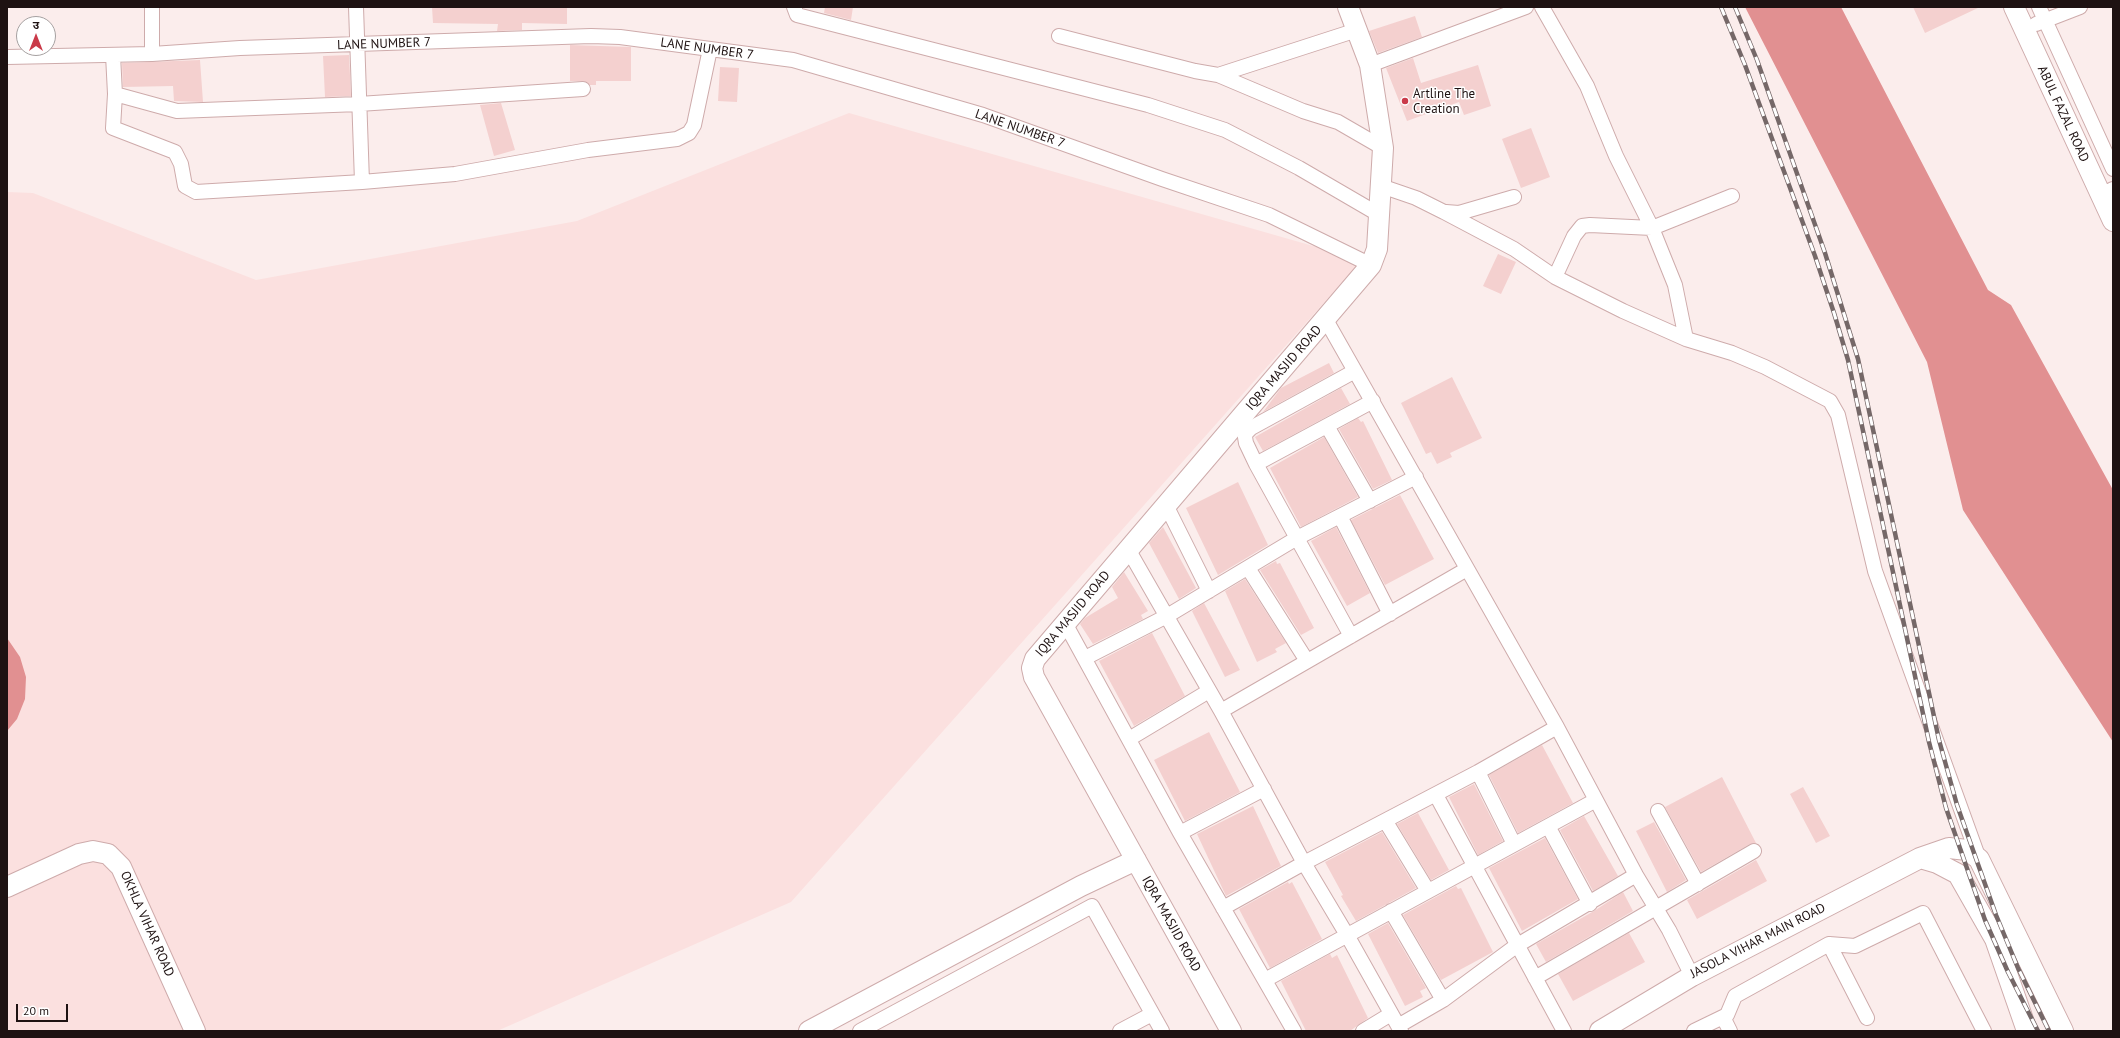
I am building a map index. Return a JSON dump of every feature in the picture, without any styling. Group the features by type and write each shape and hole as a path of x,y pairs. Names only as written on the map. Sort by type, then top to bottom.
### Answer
{"street":[{"path":"152,7 152,54"},
{"path":"356,7 356,45 362,182"},
{"path":"794,7 797,15 1148,105 1224,130 1299,168 1378,214"},
{"path":"1348,7 1370,65 1383,148 1377,249 1371,265"},
{"path":"1370,65 1526,7"},
{"path":"1542,7 1587,86 1616,156 1652,228 1675,285 1686,339"},
{"name":"ABUL FAZAL ROAD","path":"2014,7 2023,29 2107,192 2113,220"},
{"path":"2038,7 2113,169"},
{"path":"2023,29 2080,7"},
{"path":"1218,75 1357,30"},
{"name":"LANE NUMBER 7","path":"7,58 152,54 240,48 591,36 620,37 792,60 983,115 1162,179 1269,215 1371,265"},
{"path":"1059,36 1195,71 1218,75 1303,111 1338,122 1383,148"},
{"path":"114,55 115,94 113,128 175,152 178,157 185,186 189,190 196,192 362,182 455,174 588,150 650,143 683,137 689,133 694,125 710,49"},
{"path":"115,94 177,111 359,104 583,89"},
{"path":"1381,186 1416,198 1444,212 1514,249 1555,277 1622,311 1686,339 1732,353 1765,367 1830,401 1835,407 1873,566 1979,859 2063,1031"},
{"path":"1555,277 1574,236 1582,226 1590,225 1652,228 1732,196"},
{"path":"1444,212 1459,213 1514,197"},
{"name":"IQRA MASJID ROAD","path":"1231,1031 1034,677 1032,668 1035,659 1065,623 1326,320 1371,265"},
{"path":"1326,320 1557,727 1692,976"},
{"path":"1351,636 1256,464 1246,443 1246,433 1251,428 1355,371"},
{"path":"1256,464 1373,401"},
{"path":"1327,426 1370,501"},
{"path":"1084,658 1166,616 1297,538 1416,477"},
{"path":"1166,505 1209,591"},
{"path":"1340,516 1390,614"},
{"path":"1128,549 1221,711 1304,863 1347,935 1397,1024"},
{"path":"1248,568 1307,662"},
{"path":"1221,711 1467,569"},
{"path":"1065,623 1180,833 1294,1031"},
{"path":"1129,739 1209,691"},
{"path":"1223,908 1304,863 1436,795 1557,727"},
{"path":"1478,772 1514,844"},
{"path":"1180,833 1264,789"},
{"path":"1436,795 1516,946 1564,1031"},
{"path":"1265,980 1596,800"},
{"path":"1658,811 1698,884"},
{"path":"1386,822 1428,891"},
{"path":"1548,826 1590,904"},
{"name":"JASOLA VIHAR MAIN ROAD","path":"1600,1031 1692,976 1920,858 1949,848 1967,850 1979,859"},
{"name":"OKHLA VIHAR ROAD","path":"7,887 79,854 93,851 108,854 121,867 195,1031"},
{"path":"1535,978 1657,909 1754,851"},
{"path":"1920,858 1958,874 1995,939 2028,1031"},
{"path":"1958,874 1979,859"},
{"path":"809,1031 1081,886 1136,860"},
{"path":"1362,1031 1397,1024 1443,1000 1516,946 1590,904 1636,875"},
{"path":"860,1031 1092,906 1162,1031"},
{"path":"1391,911 1443,1000"},
{"path":"1701,1029 1727,1015 1735,996 1829,944 1854,946 1923,914 1984,1031"},
{"path":"1829,944 1867,1018"},
{"path":"1120,1031 1152,1014"},
{"path":"1723,1017 1730,1031"}],"shaded area":[{"path":"1745,7 1841,7 1988,290 2011,305 2113,490 2113,742 1963,510 1927,362"},
{"path":"849,113 1362,260 791,902 497,1031 7,1031 7,192 33,193 256,280 577,221"},
{"path":"7,638 20,657 26,677 25,699 17,719 7,731"}],"building":[{"path":"432,7 567,7 567,24 522,23 522,30 497,31 498,24 433,23"},
{"path":"825,7 853,7 851,20 824,13"},
{"path":"1913,7 1980,7 1925,33"},
{"path":"1415,16 1422,37 1378,53 1369,31"},
{"path":"570,45 631,47 631,81 596,81 596,85 590,85 583,81 570,81"},
{"path":"349,55 351,96 325,97 323,56"},
{"path":"1413,58 1421,83 1478,65 1491,106 1464,115 1459,102 1407,121 1386,68"},
{"path":"200,60 203,102 174,101 173,86 123,87 122,63"},
{"path":"720,67 739,68 737,102 718,101"},
{"path":"501,103 515,150 494,156 480,105"},
{"path":"1531,128 1550,177 1521,188 1502,139"},
{"path":"1498,254 1516,262 1501,294 1483,286"},
{"path":"1329,363 1334,373 1263,412 1281,388"},
{"path":"1452,377 1482,438 1450,453 1452,457 1437,464 1431,452 1426,454 1401,403"},
{"path":"1341,388 1350,404 1263,451 1255,437"},
{"path":"1358,418 1361,422 1363,421 1392,480 1373,489 1339,429"},
{"path":"1324,437 1358,497 1301,527 1270,468"},
{"path":"1238,482 1268,545 1218,575 1186,508"},
{"path":"1400,495 1434,559 1385,585 1351,520"},
{"path":"1163,527 1196,588 1179,599 1149,543"},
{"path":"1336,527 1370,593 1347,606 1311,541"},
{"path":"1276,561 1277,564 1280,563 1314,628 1301,635 1260,570"},
{"path":"1124,572 1148,611 1141,615 1143,619 1093,644 1080,624 1085,618 1118,598 1112,587"},
{"path":"1245,579 1286,643 1275,649 1277,652 1257,662 1225,591"},
{"path":"1204,603 1240,670 1225,677 1192,611"},
{"path":"1152,633 1185,696 1134,726 1099,661"},
{"path":"1209,732 1240,792 1185,821 1154,760"},
{"path":"1542,745 1573,803 1518,833 1489,775"},
{"path":"1722,777 1756,843 1750,844 1701,872 1665,807"},
{"path":"1474,784 1503,841 1478,855 1449,797"},
{"path":"1803,787 1830,836 1816,843 1790,794"},
{"path":"1253,806 1281,866 1226,896 1197,834"},
{"path":"1418,813 1449,870 1431,880 1397,824"},
{"path":"1584,816 1618,876 1593,891 1560,830"},
{"path":"1654,822 1686,880 1667,892 1636,831"},
{"path":"1382,832 1416,888 1356,921 1341,896 1343,895 1325,862"},
{"path":"1545,838 1578,899 1522,931 1489,868"},
{"path":"1756,860 1767,881 1697,919 1687,900"},
{"path":"1288,882 1289,884 1292,882 1322,939 1270,968 1239,909"},
{"path":"1456,886 1458,889 1461,888 1493,952 1441,980 1403,915"},
{"path":"1623,892 1633,911 1546,962 1536,944 1594,911"},
{"path":"1388,923 1426,988 1420,991 1423,997 1405,1006 1368,934"},
{"path":"1629,933 1645,962 1573,1001 1558,974"},
{"path":"1330,954 1332,958 1337,955 1368,1018 1350,1031 1306,1031 1281,981"}],"railway":[{"path":"1721,7 1745,65 1815,256 1848,360 1929,742 1946,808 1985,920 2008,972 2038,1031"},
{"path":"1735,7 1757,60 1825,253 1858,359 1939,740 1957,805 1996,915 2018,968 2049,1031"}],"place":[{"name":"Artline The Creation","path":"1405,101"}]}
